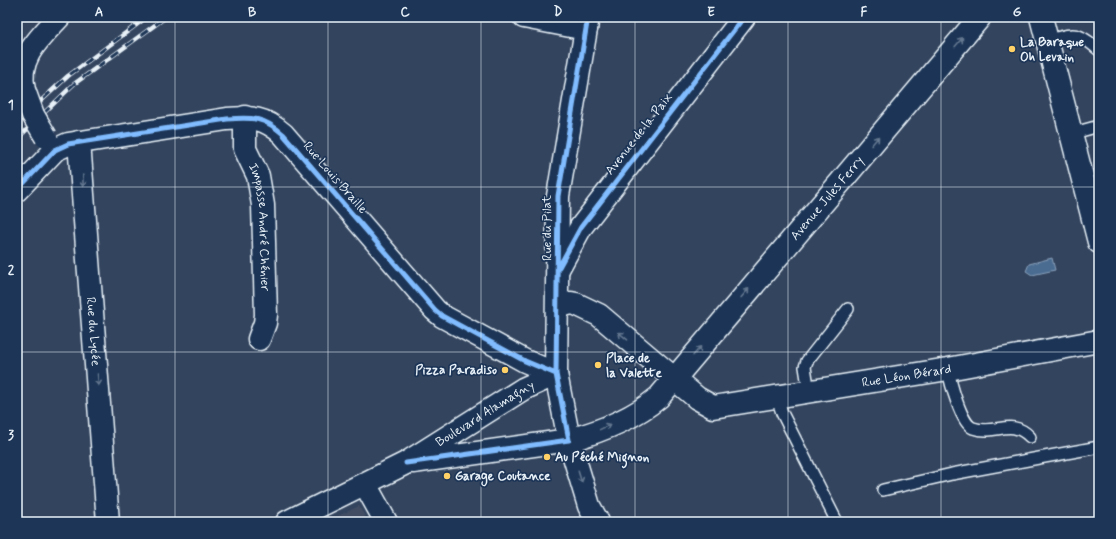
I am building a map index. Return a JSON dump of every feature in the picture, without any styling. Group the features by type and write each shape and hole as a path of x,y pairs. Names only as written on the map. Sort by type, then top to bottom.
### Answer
{"street":[{"path":"17,190 50,144 33,115 24,90 22,68 26,57 25,45 59,17"},
{"path":"524,17 587,23"},
{"name":"Avenue de la Paix","path":"558,268 581,227 744,17"},
{"name":"Avenue Jules Ferry","path":"406,463 568,440 592,434 634,413 659,397 980,17"},
{"path":"1041,17 1099,242"},
{"name":"Rue du Pilat","path":"587,23 558,196 558,306 556,374 568,440 589,506 598,522"},
{"name":"Rue Louis Braille","path":"50,144 68,144 246,117 259,119 272,124 283,134 442,316 525,361 556,374"},
{"name":"Impasse André Chénier","path":"246,117 245,149 258,176 265,232 266,314 265,323 259,339"},
{"name":"Rue du Lycée","path":"79,142 82,161 85,224 108,522"},
{"path":"558,306 576,304 599,315 674,379"},
{"name":"Rue Léon Bérard","path":"674,379 697,398 713,407 948,369 1099,341"},
{"name":"Boulevard Alamagny","path":"287,522 406,463 523,389 556,374"},
{"path":"365,484 386,522"}],"lane":[{"path":"1047,41 1076,34 1085,38 1099,50"},
{"path":"1070,134 1099,126"},
{"path":"809,392 805,367 807,361 848,309"},
{"path":"948,369 952,388 967,423 972,428 984,429 1013,427 1024,430 1030,437"},
{"path":"777,397 782,413 837,522"},
{"path":"883,490 952,474 1099,447"}],"shaded area":[{"path":"359,506 368,522 326,522"}],"water":[{"path":"1052,258 1055,270 1032,275 1026,271 1029,264"}],"railway":[{"path":"17,123 68,76 147,17"},
{"path":"17,139 74,84 166,17"}],"cycle path":[{"path":"406,463 569,440 556,374 558,196 588,17"},
{"path":"559,267 581,227 744,17"},
{"path":"17,190 55,150 68,144 227,119 251,118 264,121 283,134 435,310 442,316 525,361 556,374"}],"place":[{"name":"La Baraque Oh Levain","path":"1012,49"},
{"name":"Place de la Valette","path":"598,365"},
{"name":"Pizza Paradiso","path":"505,370"},
{"name":"Au Péché Mignon","path":"547,457"},
{"name":"Garage Coutance","path":"447,476"}]}
